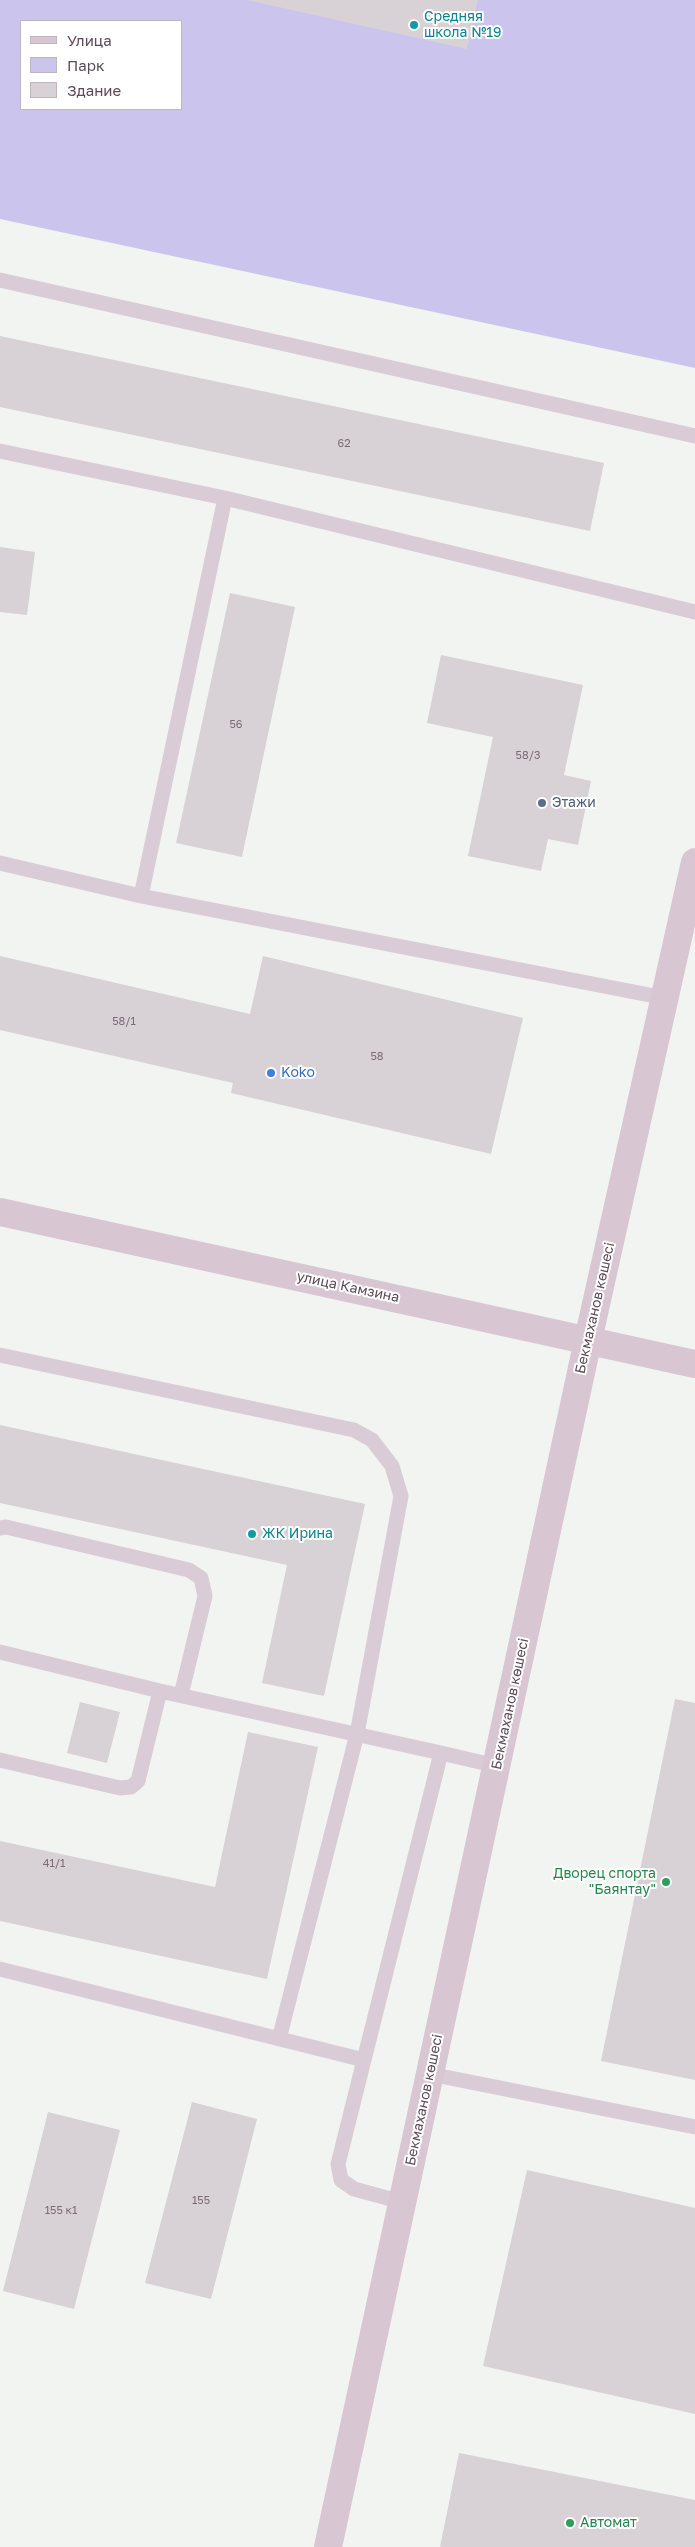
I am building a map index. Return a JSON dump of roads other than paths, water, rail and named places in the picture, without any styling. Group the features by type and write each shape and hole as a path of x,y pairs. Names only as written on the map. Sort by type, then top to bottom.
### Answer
{"street":[{"name":"Бекмаханов көшесі","path":"328,2547 588,1340 665,998 686,945 695,862"},
{"name":"улица Камзина","path":"0,1212 695,1364"}],"lane":[{"path":"0,280 695,436"},
{"path":"0,451 225,498 695,612"},
{"path":"141,896 225,498"},
{"path":"0,864 141,896 665,998"},
{"path":"0,1355 354,1430 372,1440 392,1466 401,1496 357,1734 279,2039"},
{"path":"0,1528 6,1527 189,1570 202,1578 205,1596 181,1696"},
{"path":"0,1652 181,1696 496,1766"},
{"path":"0,1760 120,1788 130,1787 138,1781 160,1691"},
{"path":"402,2202 354,2189 342,2180 338,2164 441,1753"},
{"path":"0,1969 364,2060"},
{"path":"430,2074 695,2126"}],"place":[{"name":"Средняя школа №19","path":"414,25"},
{"name":"Этажи","path":"542,803"},
{"name":"Koko","path":"271,1073"},
{"name":"ЖК Ирина","path":"252,1534"},
{"name":"Дворец спорта \"Баянтау\"","path":"666,1882"},
{"name":"Автомат","path":"570,2523"}]}
